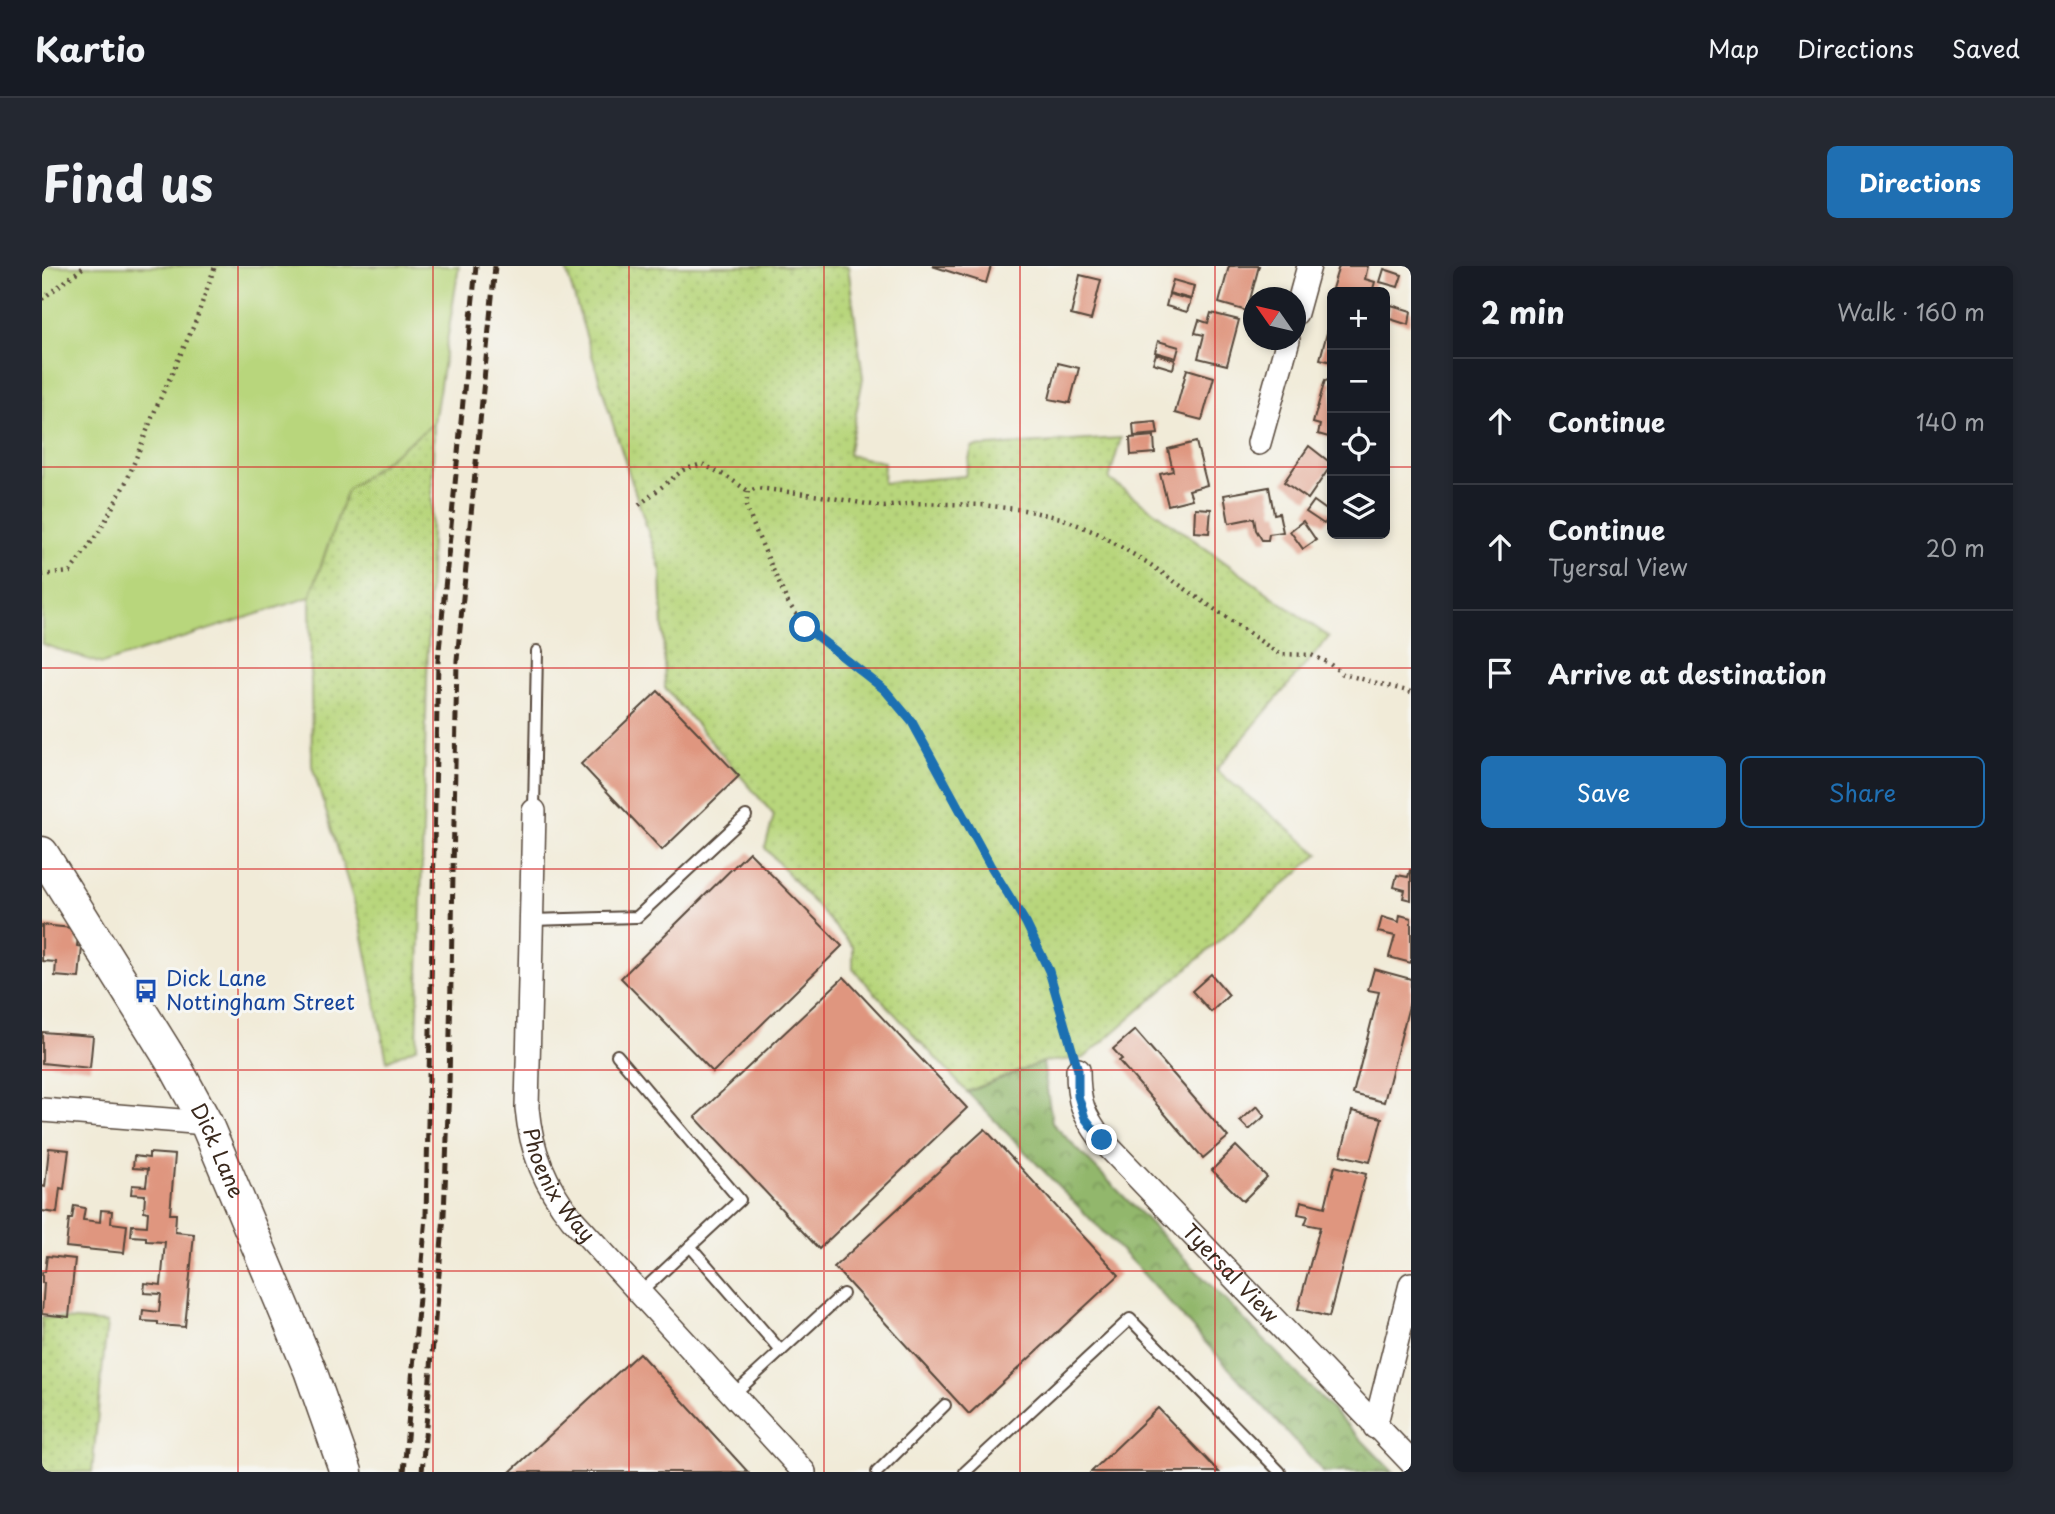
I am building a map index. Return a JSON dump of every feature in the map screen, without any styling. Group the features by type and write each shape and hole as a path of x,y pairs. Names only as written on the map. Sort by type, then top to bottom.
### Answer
{"street":[{"path":"1303,287 1308,266"},
{"path":"1259,443 1285,350"},
{"name":"Phoenix Way","path":"534,811 527,1108 533,1148 544,1177 560,1203 804,1472"},
{"name":"Dick Lane","path":"42,853 56,894 177,1068 206,1124 310,1370 346,1472"},
{"name":"Tyersal View","path":"1078,1070 1078,1096 1085,1118 1102,1140 1411,1462"},
{"path":"42,1110 206,1124"},
{"path":"1375,1427 1411,1284"}],"lane":[{"path":"534,811 537,651"},
{"path":"531,920 637,917 746,816"},
{"path":"617,1055 740,1199 640,1293"},
{"path":"690,1246 781,1351"},
{"path":"734,1394 843,1294"},
{"path":"965,1472 1130,1319 1280,1472"},
{"path":"877,1472 945,1405"}],"path":[{"path":"42,299 85,266"},
{"path":"42,575 70,572 101,530 128,478 195,323 215,266"},
{"path":"639,505 683,470 702,464 748,491"},
{"path":"748,491 758,488 884,507 936,502 982,505 1061,518 1097,533 1148,563 1279,654 1311,655 1327,662 1343,674 1411,692"},
{"path":"748,491 746,506 755,529 787,601 805,627 885,690 912,722 931,755 1038,947 1049,971 1078,1070"}],"green space":[{"path":"42,266 459,266 434,423 347,490 310,597 102,664 42,644"},
{"path":"565,266 848,266 863,378 848,455 884,462 883,483 965,476 972,447 1121,438 1109,479 1329,637 1216,770 1319,854 1084,1058 1043,1062 967,1092 853,969 853,947 765,848 774,815 665,688 661,571"},
{"path":"434,423 417,1047 387,1061 360,921 312,766 310,597 347,490"},
{"path":"1043,1062 1052,1123 1393,1472 1323,1472 1137,1267 967,1092"},
{"path":"42,1317 107,1323 92,1472 42,1472"}],"building":[{"path":"932,266 991,266 986,283"},
{"path":"1229,266 1259,266 1253,287 1243,287 1243,310 1219,303"},
{"path":"1339,266 1368,266 1365,279 1375,282 1374,287 1333,287"},
{"path":"1384,269 1402,275 1398,287 1380,282"},
{"path":"1080,275 1101,280 1091,320 1071,315"},
{"path":"1173,280 1194,286 1191,299 1169,293"},
{"path":"1169,294 1191,300 1187,312 1166,306"},
{"path":"1391,305 1411,311 1409,325 1390,319"},
{"path":"1211,313 1239,320 1227,365 1198,358 1204,335 1195,333 1199,320 1208,323"},
{"path":"1327,333 1327,361 1320,359"},
{"path":"1158,341 1179,347 1176,358 1155,352"},
{"path":"1156,354 1175,360 1173,369 1153,363"},
{"path":"1058,363 1079,368 1070,403 1049,399"},
{"path":"1187,369 1214,377 1202,420 1175,413"},
{"path":"1327,381 1327,437 1318,434 1320,425 1313,423"},
{"path":"1156,422 1158,434 1134,436 1133,424"},
{"path":"1154,436 1155,453 1131,455 1130,438"},
{"path":"1196,442 1207,485 1189,490 1192,499 1168,505 1160,474 1173,471 1168,449"},
{"path":"1309,446 1327,460 1327,471 1308,499 1284,482"},
{"path":"1269,487 1274,514 1279,513 1283,532 1269,534 1268,540 1262,540 1256,530 1254,518 1229,523 1224,495"},
{"path":"1314,501 1327,510 1327,520 1324,524 1306,512"},
{"path":"1195,508 1211,509 1209,533 1194,532"},
{"path":"1303,521 1316,540 1303,549 1290,531"},
{"path":"658,691 739,776 662,850 581,764"},
{"path":"749,852 842,946 713,1072 621,978"},
{"path":"1410,870 1411,900 1403,898 1405,890 1394,887 1397,875 1408,877"},
{"path":"1400,915 1411,918 1411,963 1389,957 1395,936 1378,932 1382,917 1399,922"},
{"path":"42,925 72,928 78,936 77,946 82,947 79,978 55,976 56,962 42,961"},
{"path":"1374,969 1411,979 1411,998 1384,1102 1353,1094 1379,992 1368,990"},
{"path":"1211,974 1229,995 1211,1012 1192,991"},
{"path":"844,977 967,1108 819,1249 695,1117"},
{"path":"1135,1030 1228,1137 1203,1158 1119,1061 1122,1059 1113,1049"},
{"path":"42,1032 93,1036 90,1068 42,1063"},
{"path":"1257,1106 1265,1116 1249,1130 1240,1121"},
{"path":"1352,1111 1382,1118 1370,1162 1341,1155"},
{"path":"985,1129 1119,1275 969,1414 834,1267"},
{"path":"1236,1146 1267,1177 1243,1201 1212,1170"},
{"path":"49,1148 69,1150 64,1189 60,1188 57,1213 42,1211 42,1186 45,1187"},
{"path":"149,1153 175,1155 170,1214 176,1214 175,1232 194,1234 185,1327 142,1321 143,1310 159,1312 161,1294 144,1293 145,1283 161,1285 165,1242 146,1241 146,1237 131,1236 132,1225 147,1226 148,1212 144,1211 145,1195 131,1194 132,1185 146,1186 148,1169 133,1168 134,1156 149,1158"},
{"path":"1335,1166 1366,1174 1329,1317 1298,1309 1320,1227 1305,1224 1308,1216 1298,1214 1301,1201 1325,1207"},
{"path":"74,1206 85,1208 83,1220 100,1222 101,1210 112,1211 111,1223 127,1225 124,1253 66,1247 69,1219 72,1219"},
{"path":"47,1256 75,1259 69,1317 42,1314 42,1272 45,1272"},
{"path":"639,1353 748,1472 510,1472"},
{"path":"1158,1408 1219,1472 1091,1472"}],"railway":[{"path":"404,1472 426,1216 438,661 476,266"},
{"path":"422,1472 444,1215 457,660 495,266"}],"place":[{"name":"Dick Lane Nottingham Street","path":"146,991"}],"route":[{"path":"805,627 885,690 912,722 990,865 1026,923 1049,971 1078,1070 1078,1096 1085,1118 1102,1140"}]}
